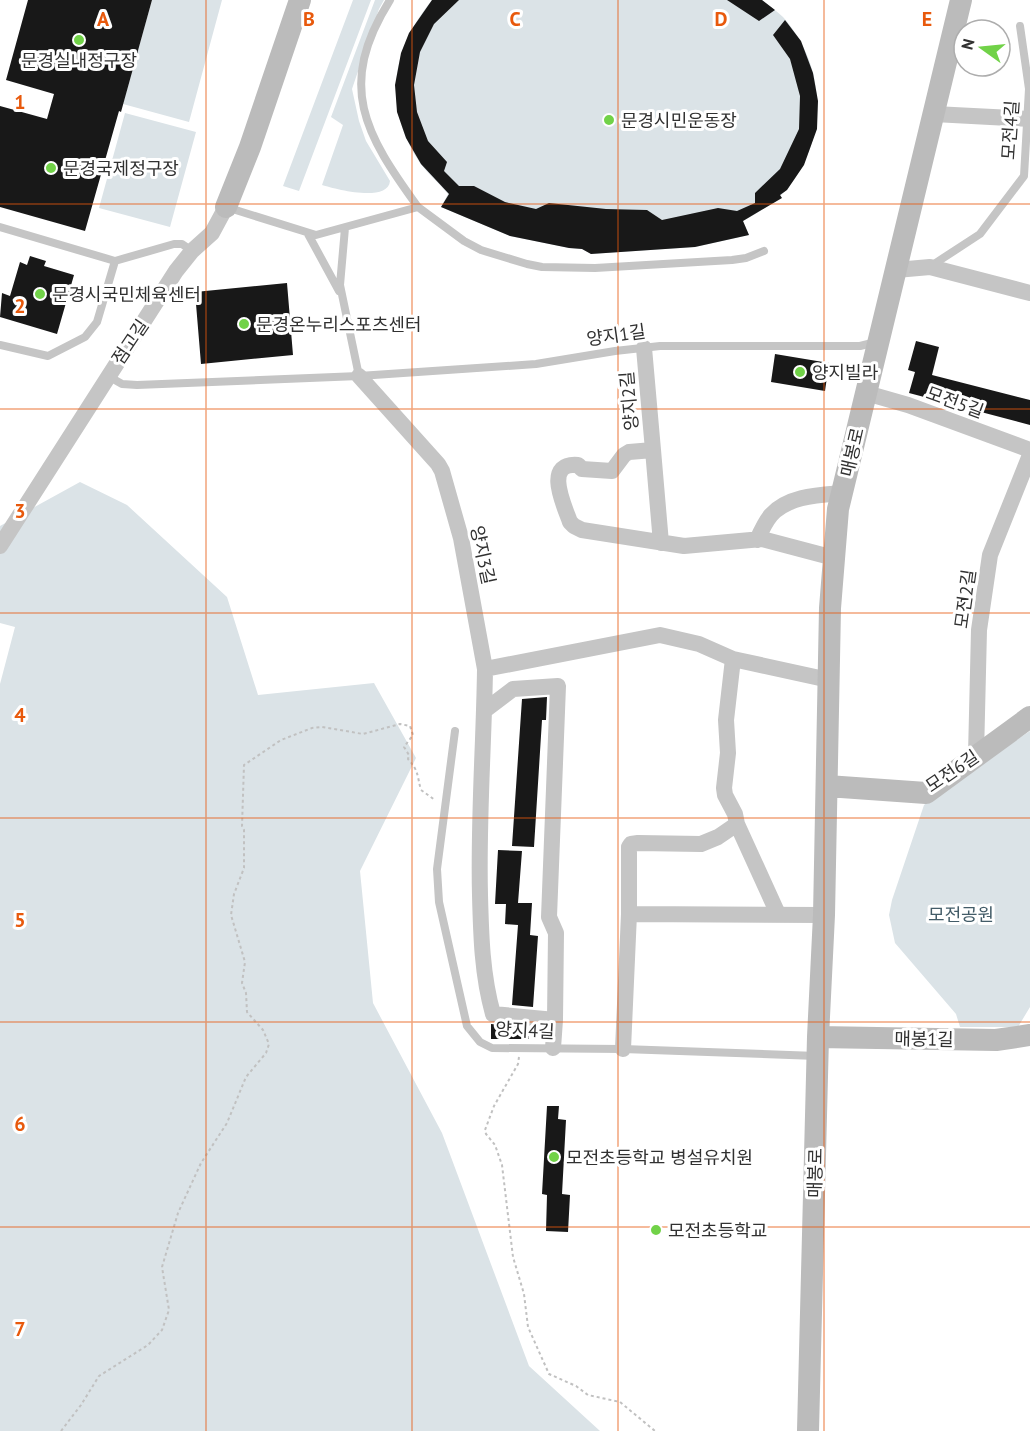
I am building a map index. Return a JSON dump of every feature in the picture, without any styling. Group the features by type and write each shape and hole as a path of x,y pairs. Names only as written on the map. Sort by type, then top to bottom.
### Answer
{"street":[{"name":"매봉로","path":"808,1431 818,1047 824,915 830,608 838,509 961,0"},
{"name":"점고길","path":"0,546 107,376 176,272 192,251 212,233 226,207 250,147 297,1"},
{"path":"934,114 1029,119"},
{"path":"896,270 930,267 1030,293"},
{"name":"양지2길","path":"644,348 661,543"},
{"name":"양지3길","path":"359,376 442,471 461,538 485,669 479,844 481,939 487,992 493,1014 555,1020"},
{"name":"모전5길","path":"866,393 908,405 1030,450"},
{"name":"양지2길","path":"653,450 629,452 612,471 582,469 578,465 567,466 558,478 558,485 570,522 582,530 661,543 684,546 757,540 834,558"},
{"name":"모전2길","path":"976,755 979,630 990,555 1030,455"},
{"path":"757,540 767,520 781,507 808,496 842,494"},
{"path":"485,669 660,635 699,644 733,659 830,680"},
{"path":"733,659 726,720 728,753 725,795 735,813 737,824 778,914"},
{"path":"484,711 513,689 558,686 549,917 556,933 553,1048"},
{"name":"모전6길","path":"827,786 926,793 1030,717"},
{"path":"623,1049 629,914 628,851 631,844 701,844 718,837 737,824"},
{"path":"629,914 824,915"},
{"name":"매봉1길","path":"818,1047 996,1040 1030,1035"}],"lane":[{"path":"390,0 378,19 363,66 360,91 365,115 374,142 390,170 418,207 457,236 481,250 542,267 595,268 732,260 746,258 764,251"},
{"name":"모전4길","path":"930,267 980,234 1023,179 1030,89 1020,27"},
{"path":"226,207 316,235 418,207"},
{"path":"0,227 115,261 174,244 182,244 192,251"},
{"name":"양지3길","path":"345,228 340,285 359,376"},
{"path":"308,234 343,297"},
{"path":"0,345 48,356 86,337 97,322 115,261"},
{"name":"양지1길","path":"107,376 129,385 359,376 536,364 644,348 860,346 879,342"},
{"name":"양지4길","path":"455,731 437,869 439,902 467,1026 480,1042 492,1048 818,1047"}],"path":[{"path":"61,1431 99,1376 148,1345 167,1321 169,1310 162,1267 178,1213 201,1163 227,1123 246,1077 266,1053 269,1044 263,1030 247,1012 246,993 242,983 245,962 231,915 234,894 244,868 244,830 242,826 244,765 281,740 312,728 322,727 363,734 400,724 410,726 413,735 404,747 408,759 420,777 421,789 434,798 444,812"},
{"path":"511,1048 519,1056 518,1064 494,1106 485,1130 495,1145 502,1165 513,1257 524,1294 528,1327 549,1374 576,1386 588,1395 606,1401 620,1402 655,1431"}],"green space":[{"path":"152,0 222,0 189,122 123,104"},
{"path":"353,0 371,0 299,191 283,186"},
{"path":"375,0 384,0 352,89 366,141 390,181 387,188 380,191 360,193 322,185 343,125 331,117"},
{"name":"문경시민운동장","path":"432,0 762,0 783,17 798,36 808,58 815,80 817,103 816,126 810,148 801,169 787,189 761,211 743,221 749,235 695,247 591,254 582,249 510,236 441,207 448,194 420,163 408,142 400,121 396,100 396,79 400,59 407,39"},
{"path":"125,113 196,132 170,227 99,208"},
{"path":"80,482 127,505 227,597 258,695 374,683 416,758 360,871 373,1003 442,1133 529,1366 600,1431 0,1431 0,684 15,627 0,623 0,526"},
{"name":"모전공원","path":"1030,731 1030,1007 1018,1027 960,1027 956,1014 895,943 889,915 892,900 924,805 945,787"}],"building":[{"path":"28,0 152,0 85,231 0,207 0,106 47,119 54,94 6,80"},
{"path":"432,0 459,0 434,24 420,52 414,85 417,112 428,141 447,162 444,171 459,186 474,186 505,202 536,209 549,203 606,209 647,210 662,220 718,208 737,211 755,203 755,193 780,169 799,129 800,96 790,59 773,35 785,20 801,41 813,73 818,101 817,129 804,165 787,190 780,195 782,198 743,221 749,235 695,247 591,254 582,249 510,236 441,207 449,194 421,164 406,138 397,112 395,85 401,53 409,33"},
{"path":"727,0 762,0 775,10 759,21"},
{"name":"문경시국민체육센터","path":"30,256 46,261 44,266 74,275 57,334 0,317 2,293 10,296 20,262 27,265"},
{"name":"문경온누리스포츠센터","path":"287,283 293,355 201,364 195,292"},
{"path":"916,341 939,347 932,375 1030,400 1030,425 909,393 915,372 908,370"},
{"name":"양지빌라","path":"775,354 829,363 825,391 771,382"},
{"path":"547,697 546,720 542,720 534,847 512,846 522,699"},
{"path":"498,850 522,851 518,903 532,903 530,935 538,936 533,1007 512,1005 518,925 505,924 506,904 495,904"},
{"path":"491,1024 529,1028 529,1039 491,1039"},
{"name":"모전초등학교 병설유치원","path":"547,1106 559,1106 558,1119 566,1120 562,1194 570,1195 568,1232 546,1231 547,1195 542,1194"}],"place":[{"name":"문경실내정구장","path":"79,40"},
{"name":"문경시민운동장","path":"609,120"},
{"name":"문경국제정구장","path":"51,168"},
{"name":"문경시국민체육센터","path":"40,294"},
{"name":"문경온누리스포츠센터","path":"244,324"},
{"name":"양지빌라","path":"800,372"},
{"name":"모전초등학교 병설유치원","path":"554,1157"},
{"name":"모전초등학교","path":"656,1230"}]}
